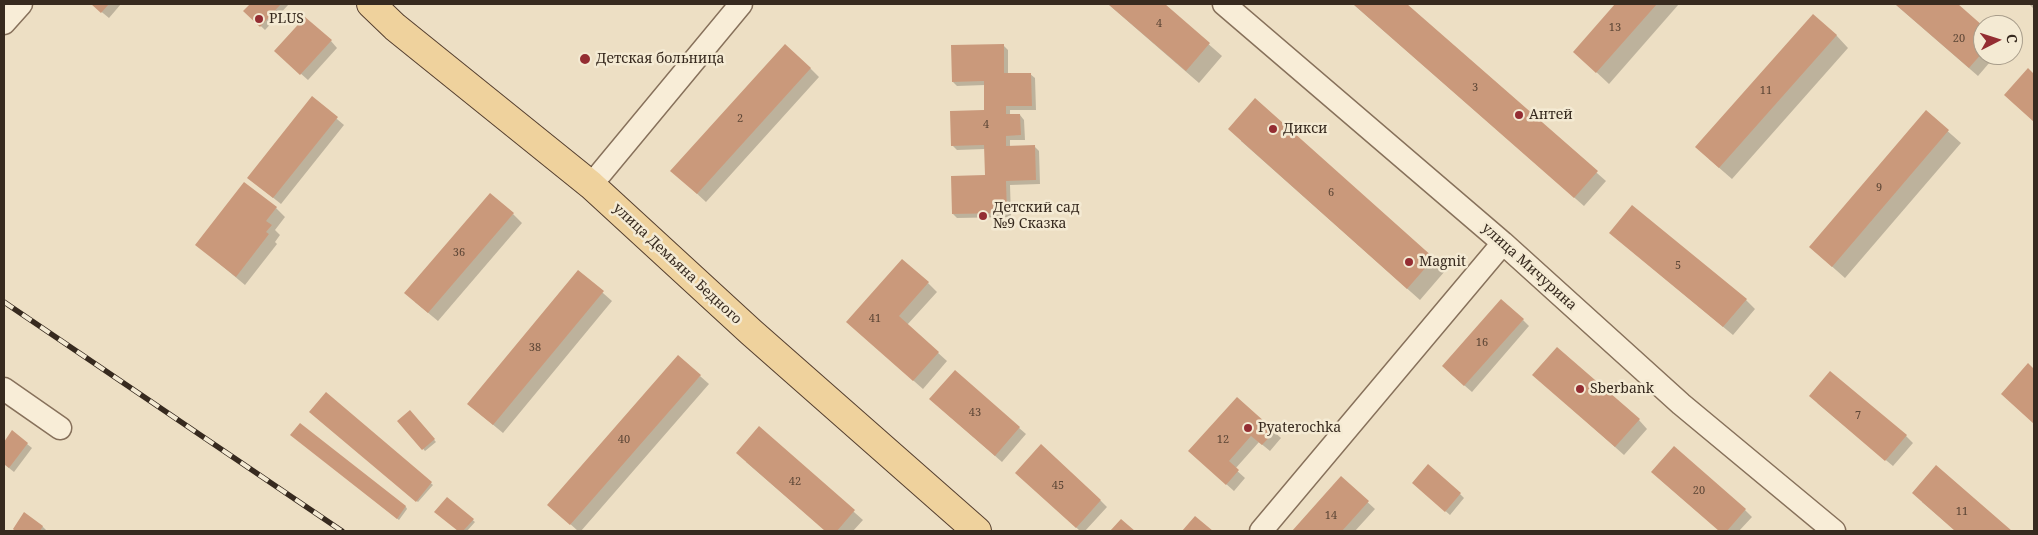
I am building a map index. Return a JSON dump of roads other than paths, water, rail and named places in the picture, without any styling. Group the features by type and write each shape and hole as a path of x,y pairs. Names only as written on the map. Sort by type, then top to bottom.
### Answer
{"main road":[{"name":"улица Демьяна Бедного","path":"371,4 395,27 591,185 750,332 976,531"}],"street":[{"path":"4,23 22,4"},
{"path":"591,185 741,4"},
{"name":"улица Мичурина","path":"1224,4 1503,243 1681,404 1834,531"},
{"path":"1261,531 1503,243"},
{"path":"4,389 60,428"}],"railway":[{"path":"4,302 342,531"}],"place":[{"name":"PLUS","path":"259,19"},
{"name":"Детская больница","path":"585,59"},
{"name":"Антей","path":"1519,115"},
{"name":"Дикси","path":"1273,129"},
{"name":"Детский сад №9 Сказка","path":"983,216"},
{"name":"Magnit","path":"1409,262"},
{"name":"Sberbank","path":"1580,389"},
{"name":"Pyaterochka","path":"1248,428"}]}
